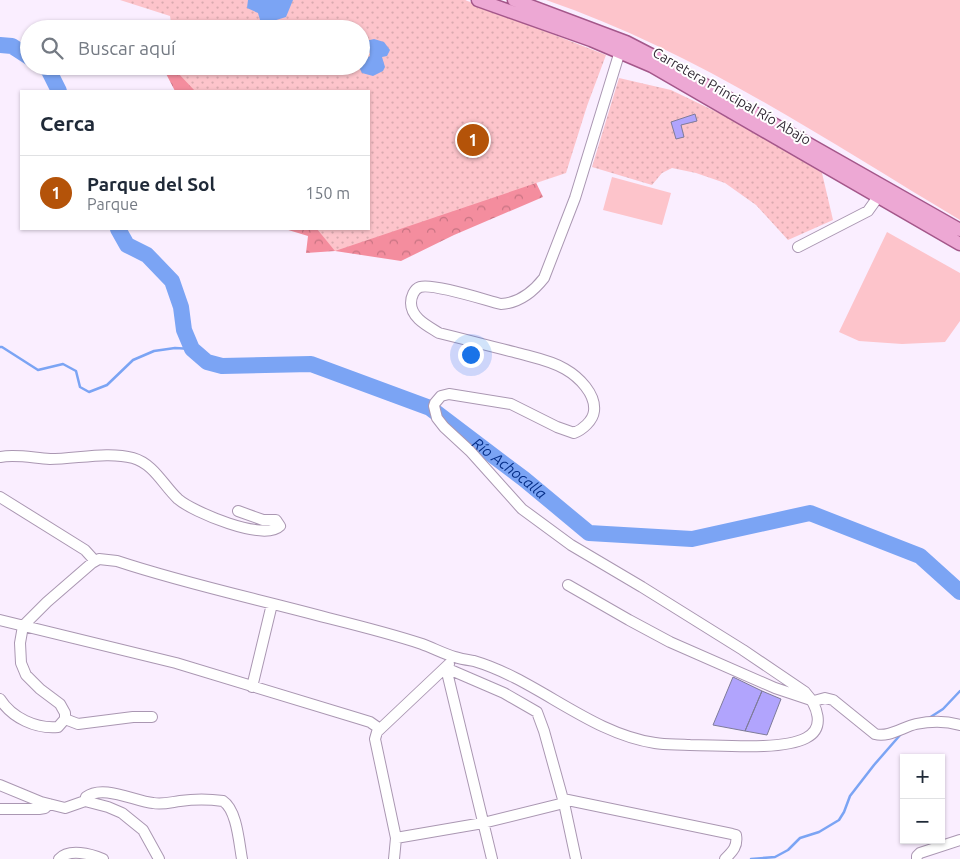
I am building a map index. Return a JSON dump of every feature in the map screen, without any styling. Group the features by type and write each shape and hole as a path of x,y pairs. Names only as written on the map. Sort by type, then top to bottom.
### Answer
{"main road":[{"name":"Carretera Principal Río Abajo","path":"478,0 623,47 960,244"},
{"name":"Carretera Principal Río Abajo","path":"514,0 689,76 960,230"}],"street":[{"path":"0,699 15,716 51,728 58,727 65,718 65,713 60,704 40,689 22,669 20,656 23,626 95,560 117,560 422,644 456,658 474,661 509,675 626,736 656,743 750,746 778,745 808,738 816,729 819,717 814,701 805,692 743,650 571,545 522,509 470,451 444,428 434,412 437,400 445,394 457,394 511,404 557,427 574,433 583,428 594,413 594,404 590,392 566,369 544,360 439,333 424,324 417,317 412,308 411,301 414,291 423,286 501,304 509,304 520,300 544,278 575,198 623,47"},
{"path":"798,247 868,211 878,197"},
{"path":"0,457 122,456 135,459 148,465 178,499 196,511 256,531 274,530 280,526 276,520 264,520 238,511"},
{"path":"0,497 85,550 95,560"},
{"path":"568,585 670,642 775,688 814,701 825,698 833,700 875,734 881,736 916,724 937,722 960,725"},
{"path":"252,687 272,604"},
{"path":"0,620 176,663 370,722 380,729"},
{"path":"394,859 396,838 375,739 377,732 456,658"},
{"path":"446,668 504,693 537,712 543,725 564,801 576,859"},
{"path":"446,668 492,859"},
{"path":"65,718 78,724 133,716 152,717"},
{"path":"0,785 49,804 65,808 85,801 108,807 128,818 143,830 159,859"},
{"path":"85,801 90,794 102,793 116,794 154,804 183,800 223,801 228,804 232,811 242,859"},
{"path":"396,838 483,823 564,801 736,835 738,842 726,859"},
{"path":"0,809 39,809 45,808 49,804"},
{"path":"917,859 920,853 960,840"},
{"path":"59,859 68,853 92,855 103,859"}],"shaded area":[{"path":"120,0 465,0 606,55 587,106 566,173 335,251 318,230 370,230 370,90 194,90 180,75 370,75 370,20 171,20 170,16"},
{"path":"546,0 960,0 960,220 759,99 707,71 601,21"},
{"path":"619,78 671,90 788,150 822,173 833,220 788,240 756,205 725,183 696,173 672,168 662,173 652,185 592,167"},
{"path":"612,177 671,193 662,225 603,210"},
{"path":"887,232 960,273 960,321 945,342 902,344 859,341 839,332"}],"green space":[{"path":"465,0 529,168 543,197 454,235 401,261 335,251 306,253 308,236 288,230 370,230 391,218 368,75 370,75 370,26"},
{"path":"167,75 207,75 202,90 174,90"}],"water":[{"path":"248,0 293,0 286,17 276,20 260,20 258,13 247,8"},
{"path":"374,39 384,42 390,50 387,56 382,57 385,67 383,71 373,76 369,75 370,40"}],"building":[{"path":"695,114 697,121 681,125 684,137 676,139 671,122"},
{"path":"733,677 762,691 745,731 713,725"},
{"path":"762,691 781,699 767,735 745,731"}],"waterway":[{"name":"Río Achocalla","path":"0,45 12,46 20,51"},
{"name":"Río Achocalla","path":"51,75 58,90"},
{"name":"Río Achocalla","path":"119,230 127,245 147,255 172,281 181,307 184,330 192,349 207,362 222,366 311,364 430,408 524,479 589,533 692,539 810,513 920,556 960,592"},
{"path":"0,347 38,370 63,364 76,371 80,387 89,392 107,385 133,360 154,351 175,348 192,349"},
{"path":"929,718 943,709 960,691"},
{"path":"751,859 775,857 788,850 800,838 819,832 839,820 850,796 901,734"}],"place":[{"name":"Parque del Sol","path":"473,140"}]}
